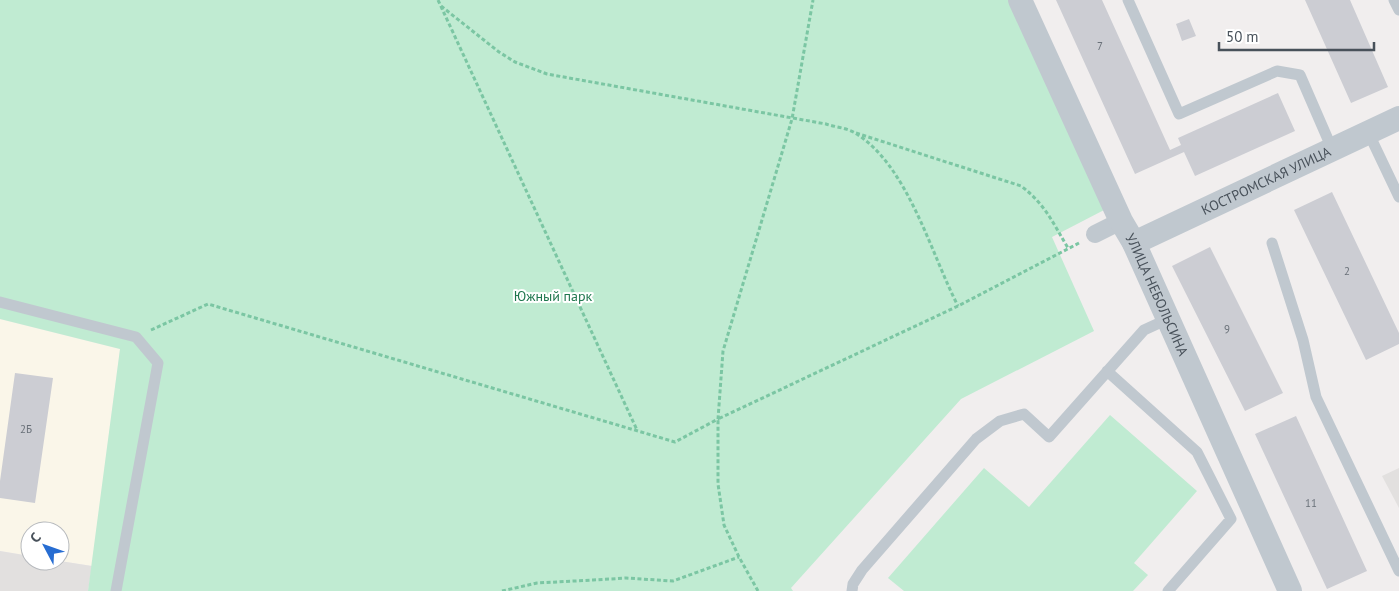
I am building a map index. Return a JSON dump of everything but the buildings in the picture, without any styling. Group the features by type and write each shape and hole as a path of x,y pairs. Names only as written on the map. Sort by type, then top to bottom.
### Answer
{"street":[{"name":"УЛИЦА НЕБОЛЬСИНА","path":"1020,0 1121,221 1134,244 1290,591"},
{"name":"КОСТРОМСКАЯ УЛИЦА","path":"1134,244 1369,134 1399,118"},
{"path":"1095,234 1121,221"}],"lane":[{"path":"1128,0 1179,114 1277,71 1300,74 1333,151"},
{"path":"1394,0 1399,10"},
{"path":"1369,134 1399,197"},
{"path":"1272,243 1303,340 1316,397 1399,571"},
{"path":"0,302 136,337 158,363 116,591"},
{"path":"852,591 853,584 862,570 976,439 1000,421 1024,414 1049,437 1144,330 1168,319"},
{"path":"1107,371 1197,452 1231,518 1168,591"}],"path":[{"path":"438,0 638,431"},
{"path":"758,591 724,525 718,484 718,419 723,351 792,119 813,0"},
{"path":"441,6 499,52 515,62 547,74 826,124 1021,186 1043,206 1068,248"},
{"path":"855,133 884,156 912,203 958,306"},
{"path":"136,337 208,304 675,442 718,419 958,306 1095,234"},
{"path":"502,591 556,582 626,578 673,581 739,557"}],"shaded area":[{"path":"0,319 120,349 92,566 70,563 70,521 20,521 20,554 0,551"},
{"path":"1399,468 1399,508 1382,476"},
{"path":"0,551 20,554 20,571 70,571 70,563 92,566 88,591 0,591"}],"green space":[{"name":"Южный парк","path":"0,0 1015,0 1106,209 1052,237 1094,331 961,399 791,588 793,591 88,591 120,349 0,319"},
{"path":"1110,415 1197,491 1134,563 1148,575 1133,591 904,591 888,578 984,468 1029,507"}]}
